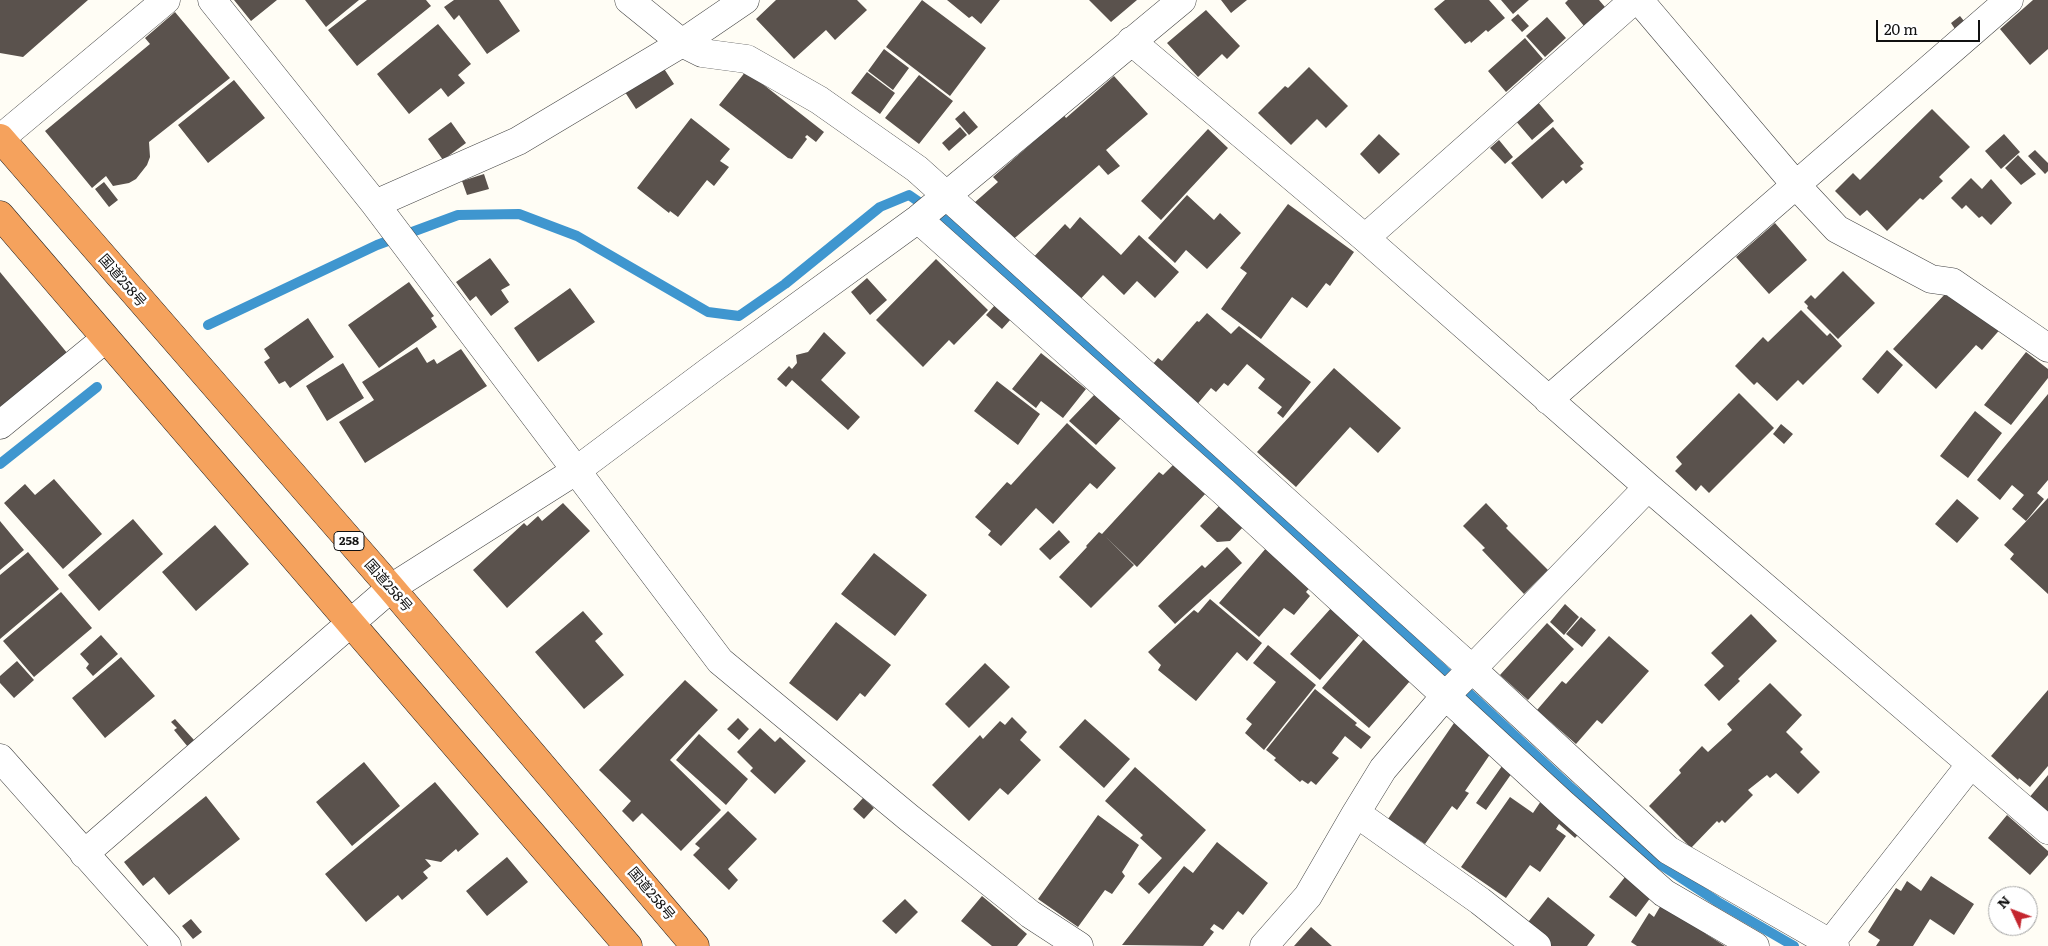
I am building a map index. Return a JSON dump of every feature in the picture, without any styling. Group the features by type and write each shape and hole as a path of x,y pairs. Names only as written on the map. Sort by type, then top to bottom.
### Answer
{"highway":[{"name":"国道258号","path":"0,138 391,588 696,946"},
{"path":"0,215 628,946"}],"street":[{"path":"0,138 166,0"},
{"path":"212,0 375,204 720,661 908,817 1030,914 1079,946"},
{"path":"630,0 682,43 702,53 747,59 819,100 917,169 1249,466 1668,850 1831,945 1971,764"},
{"path":"375,204 518,141 682,43 745,0"},
{"path":"84,854 391,588 577,470 918,219 1182,0"},
{"path":"1365,238 1634,0"},
{"path":"1639,0 1795,184 1837,229 1931,279 1952,282 2048,348"},
{"path":"1548,400 2009,0"},
{"path":"1131,41 1365,238 1648,487 2048,830"},
{"path":"918,219 1224,492 1564,805 1664,893 1755,946"},
{"path":"0,425 105,339"},
{"path":"1264,946 1308,896 1383,769 1445,696 1648,487"},
{"path":"0,758 168,946"},
{"path":"1356,813 1480,901 1537,946"}],"building":[{"path":"0,0 88,0 23,57 0,53"},
{"path":"234,0 277,0 251,21"},
{"path":"305,0 359,0 326,27"},
{"path":"367,0 426,0 431,6 357,66 328,30"},
{"path":"454,0 499,0 520,31 487,54 459,15 454,20 444,7"},
{"path":"776,0 857,0 867,10 835,40 826,30 794,59 756,19"},
{"path":"922,0 986,48 950,96 886,47"},
{"path":"947,0 1000,0 981,24 972,16 969,18"},
{"path":"1089,0 1137,0 1111,22"},
{"path":"1221,0 1247,0 1231,13"},
{"path":"1445,0 1489,0 1505,18 1488,32 1486,30 1471,43 1470,41 1465,44 1434,9"},
{"path":"1501,0 1529,0 1513,14"},
{"path":"1568,0 1599,0 1605,7 1584,26 1565,3"},
{"path":"2033,0 2048,0 2048,49 2030,65 2000,29"},
{"path":"1206,10 1240,46 1227,59 1222,54 1198,77 1167,43"},
{"path":"175,12 230,78 149,142 150,157 147,165 136,179 129,183 113,186 106,176 92,188 45,131 150,44 145,38"},
{"path":"1518,14 1529,26 1522,32 1511,20"},
{"path":"1960,16 1964,21 1955,29 1951,23"},
{"path":"1547,17 1566,38 1545,57 1526,36"},
{"path":"438,24 471,64 458,75 465,83 448,97 441,88 409,114 377,74"},
{"path":"1525,38 1543,59 1506,92 1488,71"},
{"path":"884,49 909,68 893,90 868,71"},
{"path":"661,64 674,84 636,109 623,89"},
{"path":"1309,67 1348,106 1326,128 1317,119 1291,145 1258,113 1285,86 1288,88"},
{"path":"746,71 824,132 816,142 807,135 805,137 807,139 792,159 788,158 719,105"},
{"path":"867,72 895,93 880,114 851,93"},
{"path":"919,75 953,101 919,144 885,118"},
{"path":"1114,76 1148,114 1106,150 1120,166 1108,175 1099,165 1009,243 974,203 998,182 993,177 1064,115 1066,118"},
{"path":"234,80 265,118 208,163 178,125"},
{"path":"1537,101 1554,121 1532,140 1515,120"},
{"path":"1932,109 1970,147 1939,177 1943,181 1923,200 1920,198 1887,231 1867,210 1860,216 1835,191 1853,173 1860,180"},
{"path":"964,111 978,127 969,135 955,119"},
{"path":"691,118 730,149 720,161 729,167 714,186 707,180 678,217 670,211 669,213 637,188"},
{"path":"451,122 466,143 443,160 428,139"},
{"path":"960,127 967,135 949,151 942,143"},
{"path":"1553,127 1584,163 1580,166 1583,169 1566,184 1563,180 1542,199 1511,163"},
{"path":"1208,129 1228,148 1161,220 1141,201"},
{"path":"1379,134 1400,154 1379,174 1360,154"},
{"path":"2004,134 2020,152 2001,169 1985,151"},
{"path":"1499,140 1513,157 1505,164 1490,148"},
{"path":"2035,150 2048,163 2048,171 2045,174 2028,156"},
{"path":"2018,155 2036,174 2021,185 2005,168"},
{"path":"484,174 489,189 467,195 462,181"},
{"path":"1971,178 1982,189 1991,179 2012,203 1991,225 1982,216 1979,218 1966,205 1962,209 1951,198"},
{"path":"104,182 118,200 109,207 95,189"},
{"path":"1187,195 1214,220 1220,213 1241,233 1207,269 1186,250 1175,263 1148,238"},
{"path":"1288,204 1354,252 1330,286 1326,283 1307,308 1292,297 1261,339 1221,309 1247,273 1240,268"},
{"path":"1080,217 1121,255 1139,235 1179,272 1155,298 1137,281 1124,295 1103,275 1074,306 1028,263 1065,224 1070,229"},
{"path":"1775,223 1807,260 1769,294 1736,257"},
{"path":"490,258 510,285 501,290 509,302 491,316 476,296 470,301 456,282"},
{"path":"936,259 988,310 954,345 949,340 923,367 876,320"},
{"path":"1843,271 1875,303 1838,339 1807,308 1808,306 1804,302 1811,295 1815,299"},
{"path":"0,272 68,354 0,410"},
{"path":"867,278 887,300 870,315 851,292"},
{"path":"409,282 434,316 431,318 437,327 379,368 348,325"},
{"path":"570,288 595,322 538,362 514,328"},
{"path":"1946,293 2003,326 1982,350 1976,345 1936,389 1893,349"},
{"path":"995,305 1011,319 1002,329 986,315"},
{"path":"1801,310 1827,336 1830,333 1842,346 1803,385 1798,380 1777,401 1757,382 1754,385 1735,366 1763,337 1768,342"},
{"path":"1207,313 1231,334 1239,326 1311,382 1283,418 1277,413 1282,407 1258,388 1265,379 1247,364 1228,386 1224,383 1216,392 1211,388 1194,408 1148,370 1158,358 1162,361 1197,321 1199,322"},
{"path":"308,318 334,357 290,388 285,381 279,384 264,362 270,358 264,349"},
{"path":"824,332 846,353 821,380 860,417 848,430 792,380 786,387 777,379 789,366 792,369 797,363 796,355 808,352"},
{"path":"417,347 427,363 434,359 437,364 461,349 487,386 365,463 339,422 374,400 362,382"},
{"path":"1887,350 1903,365 1878,394 1862,379"},
{"path":"2026,352 2048,369 2048,378 2011,425 1984,405"},
{"path":"1041,353 1086,389 1063,418 1041,401 1036,408 1012,389"},
{"path":"343,363 364,398 327,421 306,386"},
{"path":"1334,368 1401,428 1378,453 1350,427 1296,487 1257,452"},
{"path":"997,381 1040,414 1018,445 974,411"},
{"path":"1739,393 1774,428 1709,493 1701,485 1696,491 1675,471 1682,464 1676,457"},
{"path":"1095,394 1121,418 1096,445 1069,421"},
{"path":"2048,394 2048,480 2037,493 2044,499 2026,521 2012,509 2024,495 2012,485 2000,500 1977,480"},
{"path":"1975,411 2002,433 1968,478 1940,456"},
{"path":"1067,423 1116,468 1097,489 1090,483 1053,524 1036,508 1001,546 988,535 991,531 975,517 1007,482 1011,485"},
{"path":"1781,424 1793,434 1784,444 1773,434"},
{"path":"1176,462 1207,492 1137,567 1106,537 1134,565 1091,608 1059,577 1099,532 1102,534 1159,472 1163,475"},
{"path":"54,479 102,534 63,569 4,503 25,484 35,495"},
{"path":"2048,498 2048,594 2010,559 2014,554 2004,545"},
{"path":"1957,499 1979,518 1957,543 1935,524"},
{"path":"563,503 590,531 507,608 473,570 524,523 527,526 538,516 542,521"},
{"path":"1486,503 1508,526 1506,528 1548,570 1524,594 1482,550 1485,548 1463,526"},
{"path":"1221,504 1244,526 1230,541 1217,542 1200,526"},
{"path":"133,519 163,554 99,611 68,575"},
{"path":"0,521 24,550 0,570"},
{"path":"215,525 249,564 196,611 162,572"},
{"path":"1059,530 1070,542 1050,560 1039,549"},
{"path":"1227,547 1242,563 1175,624 1158,606 1202,565 1205,568"},
{"path":"1267,547 1312,585 1306,592 1310,596 1294,615 1284,608 1259,637 1219,603"},
{"path":"28,552 59,589 0,639 0,575"},
{"path":"874,553 927,595 895,636 841,594"},
{"path":"61,592 92,628 34,677 3,641"},
{"path":"1210,599 1262,643 1247,661 1237,652 1196,701 1158,670 1161,665 1148,652 1194,610 1198,613"},
{"path":"1565,604 1579,617 1564,635 1550,622"},
{"path":"1332,607 1361,633 1320,680 1290,654"},
{"path":"583,611 603,634 595,641 624,675 584,709 535,652"},
{"path":"1751,614 1777,641 1738,679 1740,681 1719,701 1704,685 1724,666 1711,653"},
{"path":"1581,617 1596,630 1582,647 1566,634"},
{"path":"836,622 891,665 865,697 860,693 837,721 789,683"},
{"path":"1547,623 1574,649 1528,700 1500,675"},
{"path":"1368,634 1410,681 1369,728 1322,688"},
{"path":"101,635 118,654 93,676 86,668 89,664 80,654"},
{"path":"1609,636 1649,671 1602,724 1597,720 1576,744 1537,710 1562,681 1566,684"},
{"path":"1268,645 1316,685 1264,750 1245,733 1252,724 1246,719 1276,682 1253,663"},
{"path":"121,657 155,696 105,738 72,698"},
{"path":"17,661 34,680 14,698 0,683 0,676"},
{"path":"985,663 1010,687 969,728 945,704"},
{"path":"685,680 718,710 670,760 721,810 681,851 642,813 633,822 622,811 631,801 599,770"},
{"path":"1770,683 1802,715 1786,732 1803,749 1800,752 1820,772 1798,794 1776,773 1770,778 1767,775 1748,790 1753,795 1725,823 1722,820 1719,823 1717,821 1691,848 1649,806 1681,773 1679,770 1702,746 1708,752 1732,730 1727,724"},
{"path":"1315,689 1357,723 1355,725 1371,737 1361,749 1345,736 1332,753 1339,758 1316,785 1311,781 1308,784 1302,780 1300,782 1274,760 1276,758 1266,750"},
{"path":"2048,690 2048,766 2030,787 2019,778 2018,780 1991,756"},
{"path":"1012,717 1027,732 1020,740 1041,760 1008,795 1000,788 969,821 932,785 980,735 983,739 1000,721 1005,725"},
{"path":"738,718 749,729 739,740 727,729"},
{"path":"175,719 194,740 188,747 174,730 177,728 171,722"},
{"path":"1085,719 1130,759 1104,788 1059,747"},
{"path":"1454,723 1493,750 1465,791 1469,793 1457,810 1452,806 1425,844 1388,819"},
{"path":"760,728 775,742 780,737 806,761 775,794 750,771 753,768 737,752"},
{"path":"699,734 748,779 726,805 676,760"},
{"path":"364,762 400,806 352,846 316,802"},
{"path":"1502,766 1512,773 1486,810 1476,803"},
{"path":"1135,767 1206,830 1149,894 1138,884 1162,858 1140,838 1143,835 1105,801"},
{"path":"2048,775 2048,816 2028,799"},
{"path":"435,782 479,834 458,852 456,849 441,862 425,859 431,866 423,872 428,878 402,900 398,895 366,922 325,874"},
{"path":"206,796 240,839 169,895 154,877 143,886 124,862"},
{"path":"1510,797 1533,813 1541,801 1582,830 1575,838 1559,824 1556,829 1566,836 1540,872 1530,865 1506,898 1461,867"},
{"path":"863,798 874,808 864,819 853,809"},
{"path":"728,811 757,839 728,869 738,880 729,890 693,855 700,848 695,844"},
{"path":"1098,815 1139,845 1122,872 1125,876 1112,894 1105,890 1078,927 1038,899"},
{"path":"2007,815 2048,851 2048,855 2030,875 1988,838"},
{"path":"1217,842 1268,883 1243,915 1238,911 1223,930 1214,924 1210,929 1214,932 1203,946 1122,945 1184,866 1193,873"},
{"path":"507,857 528,882 487,916 466,891"},
{"path":"1931,876 1974,904 1954,935 1930,919 1913,946 1876,946 1880,940 1868,932 1896,888 1901,891 1907,881 1921,891"},
{"path":"1625,877 1651,897 1636,917 1609,897"},
{"path":"982,896 1027,934 1017,946 992,946 961,921"},
{"path":"1548,897 1595,935 1587,946 1550,946 1525,926"},
{"path":"905,899 918,912 896,934 882,921"},
{"path":"1661,905 1708,932 1706,934 1725,946 1637,946 1631,942 1649,913 1654,917"},
{"path":"191,919 202,932 193,939 182,926"},
{"path":"1311,927 1332,946 1294,946"}],"waterway":[{"path":"208,325 377,245 458,215 519,214 577,236 708,312 739,316 785,284 880,207 909,195 951,224 1258,498 1569,786 1660,864 1718,902 1794,946"},
{"path":"0,464 97,387"}]}
